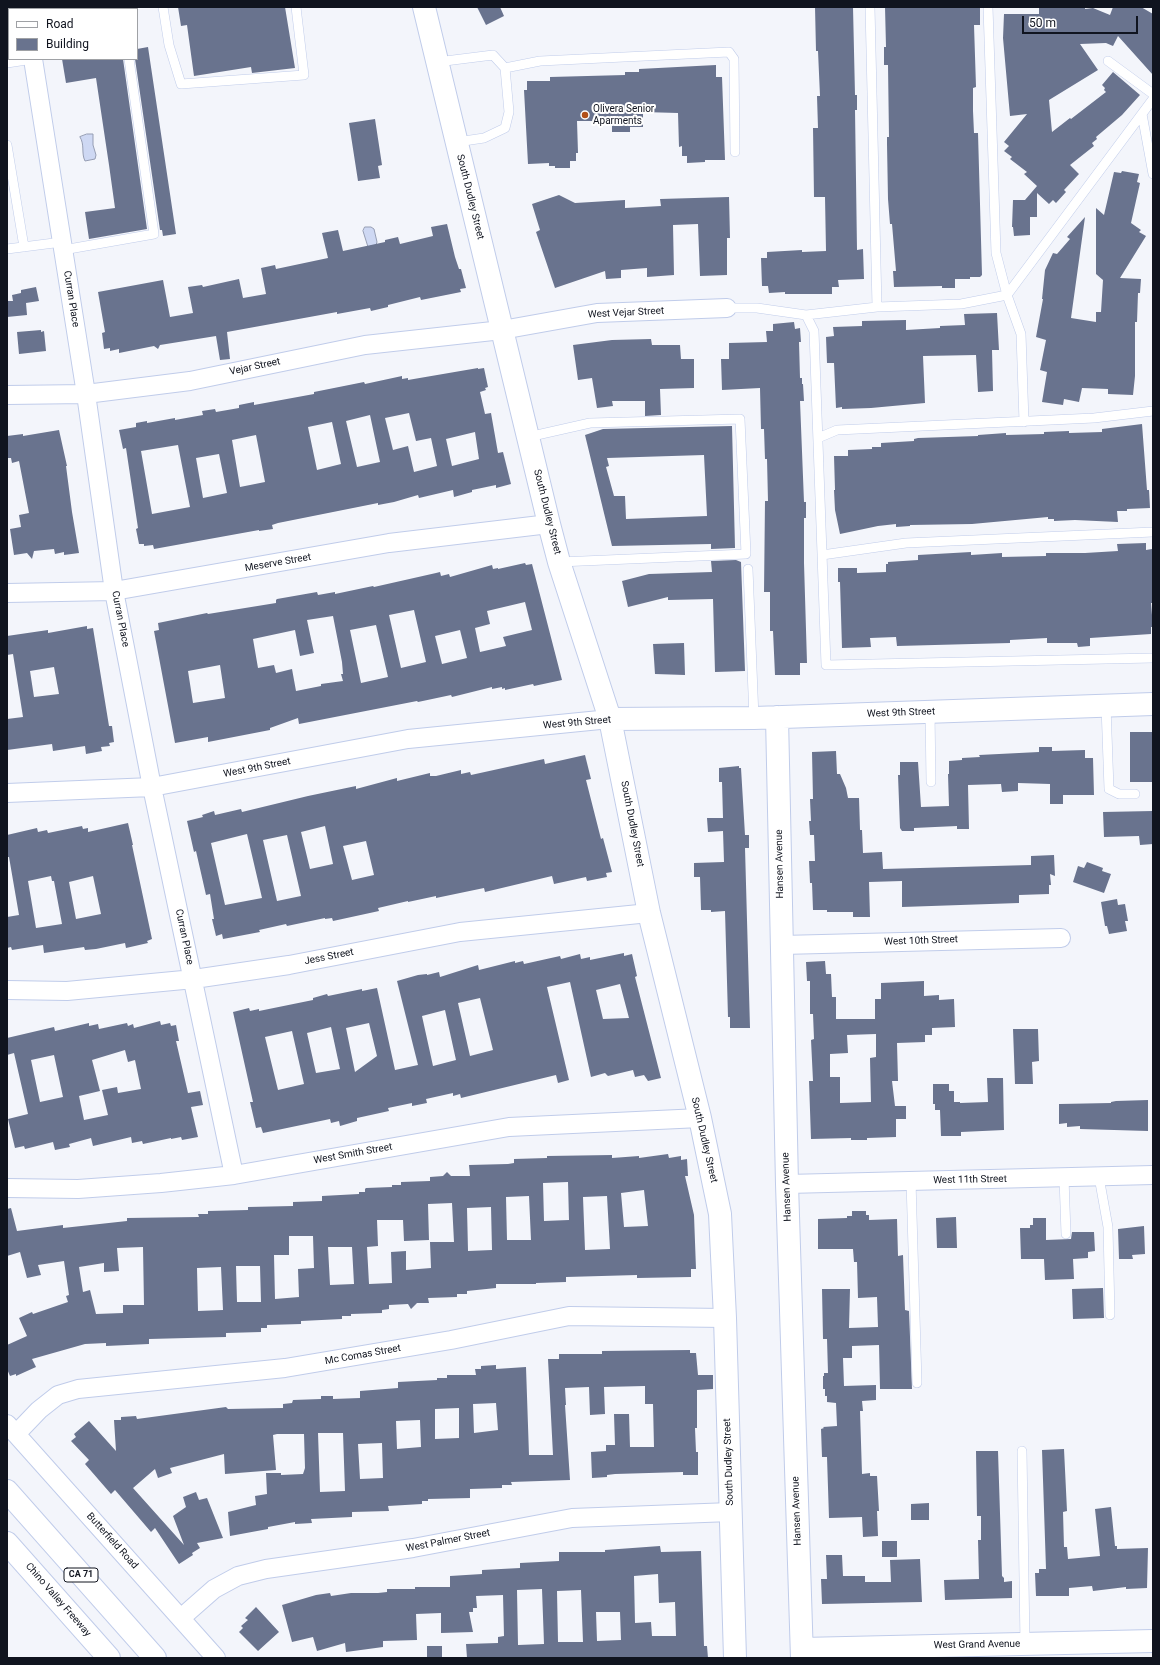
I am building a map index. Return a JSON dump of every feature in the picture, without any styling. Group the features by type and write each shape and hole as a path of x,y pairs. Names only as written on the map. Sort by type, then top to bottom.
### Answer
{"main road":[{"name":"South Dudley Street","path":"424,7 549,524 559,562 610,719 649,913 700,1118 720,1214 726,1318 735,1658"},
{"name":"West 9th Street","path":"610,719 754,718 1153,704"},
{"name":"Hansen Avenue","path":"777,717 787,1184 802,1654"},
{"name":"CA 71","path":"7,1491 155,1658"},
{"name":"Chino Valley Freeway","path":"7,1543 109,1658"},
{"name":"West Grand Avenue","path":"802,1654 1025,1644 1153,1642"}],"street":[{"name":"Curran Place","path":"33,60 86,394 114,591 152,788 194,979 234,1175"},
{"name":"West Vejar Street","path":"502,330 597,313 727,308"},
{"name":"Vejar Street","path":"7,395 86,394 190,380 365,345 502,330"},
{"name":"Meserve Street","path":"7,593 114,591 389,543 549,524"},
{"name":"West 9th Street","path":"7,793 152,788 408,739 610,719"},
{"name":"Jess Street","path":"7,990 67,991 194,979 289,965 460,932 649,913"},
{"name":"West 10th Street","path":"782,945 1061,938"},
{"name":"West Smith Street","path":"7,1188 78,1189 161,1183 234,1175 509,1127 700,1118"},
{"name":"West 11th Street","path":"787,1184 1153,1175"},
{"name":"Mc Comas Street","path":"12,1429 58,1395 78,1389 285,1368 451,1340 569,1316 726,1318"},
{"name":"Butterfield Road","path":"12,1429 216,1658"},
{"name":"West Palmer Street","path":"181,1618 214,1589 238,1576 266,1569 413,1548 572,1518 731,1512"}],"lane":[{"path":"163,7 169,45 181,84 304,75 296,7"},
{"path":"870,7 877,307"},
{"path":"988,7 996,253 1007,295 1021,334 1024,422"},
{"path":"505,68 540,61 729,52 734,59 735,152"},
{"path":"437,62 492,55 505,68 509,112 505,128 484,138 456,142"},
{"path":"7,63 26,60"},
{"path":"7,249 63,246 154,234 129,60"},
{"path":"1108,61 1153,94"},
{"path":"727,308 757,308 806,315 877,307 962,304 1007,295 1153,99"},
{"path":"1142,114 1153,174"},
{"path":"7,145 24,247"},
{"path":"806,315 814,331 826,664 1153,658"},
{"path":"818,438 837,430 1094,418 1153,411"},
{"path":"528,437 590,423 740,419 746,554 559,562"},
{"path":"822,556 906,543 1153,532"},
{"path":"748,569 754,718"},
{"path":"1106,706 1109,789 1119,794 1135,794"},
{"path":"930,712 931,782"},
{"path":"1099,1177 1108,1227 1110,1315"},
{"path":"1064,1178 1066,1234"},
{"path":"911,1181 917,1383"},
{"path":"1022,1452 1025,1644"}],"water":[{"path":"87,134 93,134 93,145 96,155 95,159 85,161 80,137"},
{"path":"365,227 371,227 374,229 377,242 376,245 368,247 363,231"}],"building":[{"path":"178,7 285,7 295,68 252,73 251,67 194,76 187,25 181,26"},
{"path":"477,7 500,7 504,16 486,25"},
{"path":"815,7 853,7 855,95 857,95 857,110 855,110 857,250 863,249 864,279 838,280 839,287 832,287 832,294 785,294 785,292 769,293 768,286 762,286 761,258 767,258 767,252 802,250 802,252 826,251 825,197 814,197 813,128 818,128 817,96 820,96 818,51 816,51"},
{"path":"885,7 980,7 980,25 974,25 976,87 973,88 973,111 974,133 978,133 982,275 980,277 970,277 970,279 955,279 955,288 942,288 942,286 894,287 893,271 896,271 892,224 890,224 888,199 888,65 884,65 884,47 886,47"},
{"path":"1039,7 1085,7 1085,9 1093,8 1110,15 1113,7 1141,7 1153,14 1153,75 1118,36 1113,46 1106,43 1080,44 1098,70 1049,100 1052,132 1106,92 1102,85 1113,72 1140,95 1122,115 1096,137 1097,139 1092,143 1094,146 1070,165 1079,174 1064,190 1066,192 1056,203 1053,200 1049,204 1037,193 1037,217 1030,217 1030,235 1014,236 1012,227 1013,200 1025,200 1037,186 1024,174 1027,172 1010,159 1012,157 1004,151 1009,146 1004,142 1027,114 1010,116 1003,38 1004,14 1039,14"},
{"path":"148,47 176,234 163,236 162,230 160,230 135,60 138,60 138,49"},
{"path":"62,60 123,60 147,229 89,239 85,212 115,208 96,78 66,83"},
{"name":"Olivera Senior Aparments","path":"716,65 716,77 722,77 725,160 705,160 705,162 687,163 687,156 682,156 682,146 679,147 678,113 643,112 643,127 630,127 630,132 612,132 612,121 577,121 578,153 576,153 576,161 570,161 570,168 555,168 555,166 549,166 549,163 528,164 524,90 527,90 527,81 550,81 550,77 625,75 625,72 639,72 639,69"},
{"path":"375,119 382,165 378,166 380,178 358,181 349,123"},
{"path":"1122,171 1139,174 1137,182 1140,183 1131,223 1141,230 1139,232 1146,236 1120,278 1141,279 1140,293 1138,293 1137,322 1135,322 1135,376 1133,395 1108,394 1108,389 1082,388 1079,402 1064,399 1063,405 1042,402 1047,372 1040,370 1046,340 1036,337 1043,299 1045,270 1053,253 1057,254 1070,239 1067,237 1085,217 1071,318 1096,322 1096,312 1101,312 1103,280 1096,274 1096,208 1104,215 1114,172 1121,173"},
{"path":"559,195 575,203 625,200 625,208 661,206 660,199 729,197 730,238 727,238 727,275 700,276 698,224 673,225 674,275 647,277 647,268 621,270 621,278 606,279 605,271 555,288 536,232 540,230 532,204"},
{"path":"447,224 455,257 459,269 461,269 466,288 460,289 461,292 421,300 420,297 371,311 370,308 337,314 337,312 227,332 230,359 220,360 216,336 160,345 158,349 154,346 119,353 119,349 110,351 110,348 104,349 102,333 105,332 98,292 163,280 170,317 193,313 188,287 202,285 203,287 239,279 243,298 266,294 261,268 275,265 276,269 328,258 322,233 338,230 343,251 385,242 385,240 398,237 400,244 433,236 431,227"},
{"path":"36,287 39,301 26,303 27,315 7,317 7,301 13,301 12,295 21,293 21,290"},
{"path":"997,313 999,350 992,350 993,391 978,392 976,355 923,356 925,403 871,408 836,408 834,363 827,363 826,337 834,336 833,327 862,326 862,321 906,320 906,330 940,328 940,326 965,325 964,314"},
{"path":"794,322 795,329 800,328 800,378 802,378 804,401 800,401 804,502 806,502 806,518 804,518 804,563 807,663 800,663 800,675 775,675 773,631 770,631 770,592 764,592 765,501 768,501 767,459 765,459 764,429 761,429 760,388 722,390 721,359 729,359 729,343 767,342 766,331 773,331 773,324"},
{"path":"41,330 41,332 44,331 46,351 19,354 17,332"},
{"path":"651,339 652,345 680,345 681,359 694,359 694,388 660,389 661,415 645,416 645,401 612,401 613,406 597,408 592,378 578,380 573,345 612,340"},
{"path":"484,368 488,387 485,388 486,390 480,392 485,414 491,413 498,453 503,452 511,484 496,488 496,485 472,490 472,492 454,497 453,490 419,498 418,495 394,502 378,505 378,503 278,523 272,525 273,529 259,530 154,549 153,545 144,546 144,544 139,544 126,448 123,449 119,430 136,427 136,423 147,421 147,423 175,418 175,420 203,415 202,411 215,409 216,412 239,408 239,405 254,402 254,405 314,394 314,392 364,382 365,384 402,376 402,379 408,378 408,380","holes":["409,413 416,441 431,438 437,466 414,472 408,446 393,450 385,418","370,415 380,462 357,467 346,421","332,422 341,464 317,470 308,427","475,432 479,459 452,466 446,439","256,435 265,482 240,487 232,440","178,445 190,507 152,514 141,451","219,454 227,493 203,498 196,458"]},
{"path":"1142,424 1147,490 1149,490 1150,508 1117,511 1118,522 1075,520 1054,521 1054,519 1048,519 1048,517 972,524 910,525 896,527 896,524 840,534 835,510 834,456 848,456 848,450 872,449 872,447 881,447 881,443 914,441 914,439 918,438 978,436 1006,433 1006,435 1044,434 1044,432 1069,431 1069,433 1102,432 1102,429"},
{"path":"732,426 735,548 711,549 711,544 612,546 585,435 603,429","holes":["704,455 707,516 626,519 625,496 614,496 606,467 609,466 607,458"]},
{"path":"59,430 67,466 72,512 79,553 64,555 64,552 55,554 54,549 34,551 32,559 27,553 14,555 10,529 21,527 19,515 29,513 19,461 12,463 11,458 7,458 7,436 23,434 23,436"},
{"path":"1146,543 1146,550 1152,549 1153,603 1151,603 1153,627 1151,627 1151,634 1090,638 1090,646 1078,647 1077,643 1047,643 1047,638 1010,640 1010,643 897,646 896,637 870,638 871,647 842,648 840,582 838,582 838,568 857,568 857,573 886,572 886,564 888,564 888,562 918,560 918,555 971,552 971,555 1002,553 1002,557 1046,556 1046,553 1118,551 1117,544"},
{"path":"736,560 741,562 745,671 715,672 713,599 668,600 668,597 628,607 622,581 649,574 712,572 711,561"},
{"path":"525,563 526,565 532,564 562,680 505,690 505,688 502,689 502,687 492,689 492,687 452,697 451,695 417,701 299,724 298,718 270,728 270,730 208,742 208,737 175,743 154,631 159,630 158,623 207,613 276,603 277,599 317,592 318,595 335,592 335,594 374,587 440,572 441,576 449,574 450,577 492,565 493,569","holes":["525,602 532,630 503,637 506,646 480,652 475,628 490,624 487,611","414,610 426,662 401,668 389,615","333,616 342,662 343,674 341,674 343,681 321,684 321,686 296,691 292,669 276,673 274,665 258,668 253,639 295,630 300,656 314,653 307,620","376,625 388,677 361,683 350,630","460,630 467,658 442,664 435,636","220,665 225,698 193,703 188,671"]},
{"path":"87,626 87,629 93,628 109,726 112,726 114,742 109,743 110,746 101,747 102,751 86,754 85,746 53,751 52,744 7,750 7,719 23,717 13,654 7,655 7,636 48,630 48,633","holes":["54,667 59,694 34,697 30,671"]},
{"path":"684,643 685,675 655,674 653,644"},
{"path":"1130,732 1153,732 1153,782 1130,782"},
{"path":"1039,747 1052,747 1052,751 1085,750 1085,758 1093,758 1094,795 1063,795 1063,804 1050,804 1050,784 1018,783 1018,791 1002,792 1001,784 968,785 969,829 957,829 957,826 914,828 914,831 902,831 900,828 898,775 900,775 900,762 918,762 921,807 949,806 949,761 962,760 962,758 980,757 979,755 1039,752"},
{"path":"836,751 837,774 840,774 846,788 848,798 859,798 860,830 862,830 863,853 882,852 883,869 1031,865 1031,856 1054,855 1055,876 1050,874 1051,885 1049,885 1049,894 1019,895 1019,903 902,907 902,881 869,882 870,917 853,917 853,912 827,912 827,910 813,910 812,883 810,883 809,861 815,861 814,835 810,835 809,821 811,821 810,799 813,799 812,752"},
{"path":"585,755 591,779 586,780 601,839 603,838 612,872 606,873 607,877 587,881 586,877 554,884 552,876 485,892 484,888 436,898 436,896 408,901 378,908 379,911 333,921 332,918 325,918 287,926 286,924 259,930 260,932 223,939 222,934 216,936 212,919 214,919 210,894 206,895 196,851 194,852 187,821 203,817 202,815 214,811 215,815 241,809 242,812 356,786 356,789 397,778 397,781 430,773 430,776 436,776 461,770 461,774 470,772 471,775 544,759 545,764","holes":["325,826 333,864 310,869 301,832","247,834 262,898 225,905 211,843","287,835 301,896 277,901 263,840","366,841 374,875 352,880 343,846"]},
{"path":"739,766 739,768 741,768 745,835 749,835 749,848 745,848 750,1028 730,1028 730,1017 728,1017 725,911 711,912 711,910 701,910 700,877 694,877 694,863 724,862 723,831 708,832 707,818 723,818 722,782 719,782 719,768"},
{"path":"1153,811 1153,844 1140,845 1139,836 1104,837 1103,812"},
{"path":"128,823 152,939 147,941 148,943 126,948 125,943 96,949 85,950 84,947 44,953 43,945 12,950 11,947 7,948 7,917 19,915 9,857 7,857 7,835 37,828 38,832 47,830 48,833 82,826 83,829 88,828 88,832","holes":["51,876 52,881 54,881 62,924 36,928 28,881","93,876 101,914 76,919 69,882"]},
{"path":"1087,862 1103,868 1102,871 1111,874 1104,893 1073,882 1078,866 1084,868"},
{"path":"1117,899 1118,905 1125,904 1128,921 1125,921 1127,931 1109,934 1107,926 1105,926 1101,902"},
{"path":"624,953 624,956 632,954 637,976 635,977 661,1078 648,1081 644,1075 635,1077 633,1070 608,1076 605,1073 591,1077 570,982 547,987 569,1080 558,1083 556,1075 461,1098 460,1094 453,1096 453,1093 426,1099 427,1103 412,1106 412,1103 388,1108 389,1111 357,1118 357,1121 340,1126 339,1121 331,1123 330,1119 263,1133 261,1127 256,1128 250,1102 253,1102 233,1012 249,1008 250,1011 259,1009 259,1011 313,1000 313,998 327,994 328,996 362,989 362,991 377,988 395,1070 418,1065 397,981 418,975 427,975 439,972 440,977 478,965 479,970 515,961 515,963 523,961 524,964 560,956 561,959 580,954 581,959 590,957 590,960","holes":["620,984 629,1018 603,1019 596,990","480,998 493,1050 470,1056 458,1003","445,1010 456,1060 433,1066 422,1016","369,1023 377,1056 355,1072 346,1028","331,1027 340,1069 316,1073 307,1033","292,1031 304,1084 278,1090 265,1037"]},
{"path":"825,961 826,974 831,974 832,997 836,997 836,1019 875,1019 875,999 881,999 881,983 924,981 924,996 939,995 939,1000 954,999 955,1027 932,1028 932,1035 925,1035 925,1042 897,1043 898,1081 892,1081 895,1106 906,1106 906,1119 896,1119 896,1137 867,1138 867,1140 851,1140 851,1138 811,1139 809,1081 813,1081 811,1040 814,1039 813,1014 810,1014 810,981 807,981 806,962","holes":["876,1034 876,1057 870,1058 871,1102 840,1103 840,1077 830,1077 830,1054 848,1053 847,1035"]},
{"path":"160,1021 161,1025 170,1023 171,1026 176,1025 179,1041 176,1041 188,1093 200,1091 203,1105 191,1107 198,1137 182,1140 181,1137 171,1138 143,1144 142,1141 132,1143 131,1137 93,1146 91,1138 69,1144 70,1147 55,1150 53,1142 25,1149 24,1146 15,1148 8,1119 28,1114 14,1053 7,1055 7,1038 54,1027 55,1031 89,1023 89,1026 98,1024 99,1029 127,1023 128,1026 133,1024 134,1028","holes":["125,1050 128,1062 135,1060 141,1089 118,1093 117,1087 102,1090 108,1115 84,1120 79,1096 100,1091 92,1060","54,1055 63,1097 40,1102 31,1060"]},
{"path":"1013,1029 1038,1029 1039,1061 1032,1062 1033,1084 1015,1084"},
{"path":"987,1078 1003,1078 1004,1130 961,1132 961,1136 941,1136 940,1110 935,1110 935,1104 933,1104 933,1084 949,1084 949,1091 954,1091 954,1102 988,1102"},
{"path":"1148,1100 1148,1131 1080,1129 1080,1126 1067,1127 1067,1123 1059,1124 1059,1104 1111,1103 1116,1101"},
{"path":"668,1154 669,1158 681,1156 681,1160 687,1159 688,1176 685,1176 694,1215 696,1269 691,1269 691,1277 637,1278 637,1275 566,1277 566,1282 496,1284 496,1288 467,1291 467,1294 457,1294 457,1297 428,1298 429,1303 417,1303 411,1309 408,1304 389,1305 389,1309 382,1310 382,1313 351,1314 351,1316 342,1316 342,1319 301,1321 301,1324 267,1325 267,1328 261,1328 261,1332 226,1333 226,1337 149,1339 149,1344 106,1346 106,1343 85,1344 32,1359 36,1367 16,1376 16,1374 10,1376 7,1369 7,1345 27,1336 19,1318 32,1312 33,1314 68,1302 66,1296 69,1295 64,1261 38,1265 41,1275 27,1278 20,1252 7,1256 7,1209 11,1208 17,1231 63,1225 63,1228 127,1221 127,1218 199,1217 198,1214 208,1214 208,1211 248,1210 248,1207 293,1206 293,1202 322,1201 322,1196 359,1194 359,1192 365,1192 366,1188 392,1187 392,1185 401,1185 401,1182 430,1181 430,1177 443,1176 447,1172 451,1176 470,1176 469,1165 508,1164 514,1163 514,1159 547,1158 547,1156 612,1155 612,1158 639,1156 639,1158","holes":["568,1182 569,1220 544,1221 543,1183","644,1190 648,1226 624,1227 621,1193","529,1196 531,1240 507,1240 506,1197","607,1196 610,1249 585,1250 583,1197","452,1203 454,1242 430,1242 431,1268 406,1270 406,1251 391,1252 392,1283 369,1284 367,1247 378,1246 377,1220 403,1220 404,1241 429,1240 428,1204","491,1207 492,1250 468,1251 467,1208","289,1236 313,1236 314,1268 298,1269 299,1297 275,1299 274,1255 289,1255","143,1247 144,1305 123,1305 123,1313 96,1314 90,1290 83,1292 79,1267 104,1263 104,1272 119,1271 117,1248","328,1247 352,1247 354,1284 330,1285","236,1266 260,1266 261,1302 237,1302","221,1267 223,1310 198,1311 197,1268"]},
{"path":"852,1211 866,1211 866,1215 869,1215 869,1220 897,1219 898,1256 903,1255 905,1310 909,1311 912,1389 880,1389 879,1345 852,1346 852,1358 843,1358 844,1386 876,1385 876,1400 862,1401 863,1411 860,1411 862,1474 870,1473 870,1476 877,1476 879,1511 877,1511 878,1536 863,1537 862,1517 829,1518 827,1457 822,1457 821,1429 824,1428 823,1427 837,1426 836,1403 827,1402 825,1389 823,1389 823,1376 824,1373 828,1373 827,1339 823,1339 822,1289 850,1289 849,1328 878,1327 877,1297 858,1298 857,1262 854,1262 853,1249 818,1249 818,1219 847,1218 847,1216 852,1216"},
{"path":"956,1217 957,1248 937,1248 936,1218"},
{"path":"1033,1218 1046,1218 1046,1240 1071,1239 1072,1232 1094,1232 1095,1251 1088,1252 1088,1258 1073,1259 1074,1279 1045,1280 1044,1259 1021,1259 1020,1228 1030,1228 1030,1225 1033,1225"},
{"path":"1144,1226 1145,1254 1132,1255 1133,1259 1119,1259 1118,1229"},
{"path":"1103,1288 1104,1318 1073,1319 1072,1289"},
{"path":"690,1350 690,1353 696,1353 698,1375 713,1375 713,1389 697,1390 697,1428 695,1428 696,1452 698,1452 698,1475 683,1475 683,1472 615,1474 607,1475 607,1477 592,1478 591,1452 606,1451 606,1445 615,1445 614,1414 629,1414 630,1447 654,1447 653,1404 645,1404 645,1386 604,1387 605,1414 590,1415 589,1387 565,1388 570,1480 511,1482 512,1485 502,1485 502,1488 470,1489 470,1498 428,1499 428,1501 422,1501 422,1504 388,1506 389,1511 352,1512 352,1517 311,1519 312,1523 295,1524 295,1522 230,1536 228,1512 256,1505 255,1496 267,1494 266,1473 281,1473 281,1475 303,1474 305,1468 304,1434 277,1434 273,1435 276,1470 225,1474 224,1454 170,1468 172,1473 158,1478 155,1469 133,1488 184,1545 173,1516 186,1507 183,1497 196,1492 199,1500 207,1498 223,1538 197,1543 200,1548 192,1553 193,1555 179,1564 155,1528 151,1532 115,1490 111,1494 85,1464 89,1460 71,1441 76,1437 74,1434 89,1421 116,1451 114,1420 121,1420 121,1417 136,1416 137,1419 226,1407 228,1409 283,1408 283,1404 292,1403 293,1400 321,1399 321,1396 333,1396 333,1399 360,1398 360,1391 398,1388 398,1382 437,1380 437,1378 447,1378 447,1375 476,1375 475,1369 481,1369 481,1366 496,1365 496,1369 526,1367 529,1455 553,1455 548,1359 559,1359 559,1354 602,1354 602,1351","holes":["496,1403 498,1430 474,1433 473,1404","459,1408 459,1438 435,1439 435,1409","420,1420 421,1447 397,1449 396,1421","318,1433 343,1433 345,1491 320,1492","382,1443 383,1478 360,1479 358,1444"]},
{"path":"1064,1449 1067,1511 1063,1512 1064,1547 1067,1547 1068,1559 1100,1556 1095,1509 1111,1507 1115,1546 1117,1546 1117,1549 1148,1548 1147,1588 1126,1589 1126,1587 1093,1591 1092,1586 1069,1588 1069,1596 1036,1596 1035,1573 1039,1573 1039,1569 1046,1569 1042,1450"},
{"path":"976,1451 998,1451 1002,1576 1004,1578 1004,1582 1012,1581 1012,1598 945,1600 944,1580 979,1579 978,1540 981,1540 981,1516 977,1516"},
{"path":"929,1503 929,1520 911,1520 911,1504"},
{"path":"882,1541 897,1541 897,1557 882,1557"},
{"path":"660,1546 661,1552 701,1551 704,1646 707,1646 708,1658 467,1658 466,1644 498,1643 498,1637 504,1636 503,1595 476,1596 477,1608 473,1608 473,1612 469,1612 473,1632 441,1633 441,1613 416,1614 417,1640 383,1641 383,1647 346,1652 345,1643 317,1651 313,1637 292,1642 282,1605 316,1595 330,1593 331,1596 351,1593 387,1592 387,1589 450,1587 450,1576 482,1574 482,1570 520,1568 520,1563 559,1561 559,1552 605,1552 605,1550","holes":["658,1574 659,1603 675,1602 676,1636 652,1636 651,1622 635,1623 634,1576","542,1589 544,1644 518,1645 517,1590","581,1590 583,1642 558,1642 557,1591","596,1612 620,1612 621,1640 597,1641"]},
{"path":"826,1555 842,1555 843,1576 865,1576 865,1582 891,1582 890,1560 920,1559 922,1602 822,1604 821,1579 827,1579"},
{"path":"256,1607 279,1632 258,1651 239,1632 243,1628 241,1626 248,1620 245,1618"},
{"path":"427,1646 442,1646 442,1658 427,1658"}],"place":[{"name":"Olivera Senior Aparments","path":"585,115"}]}
